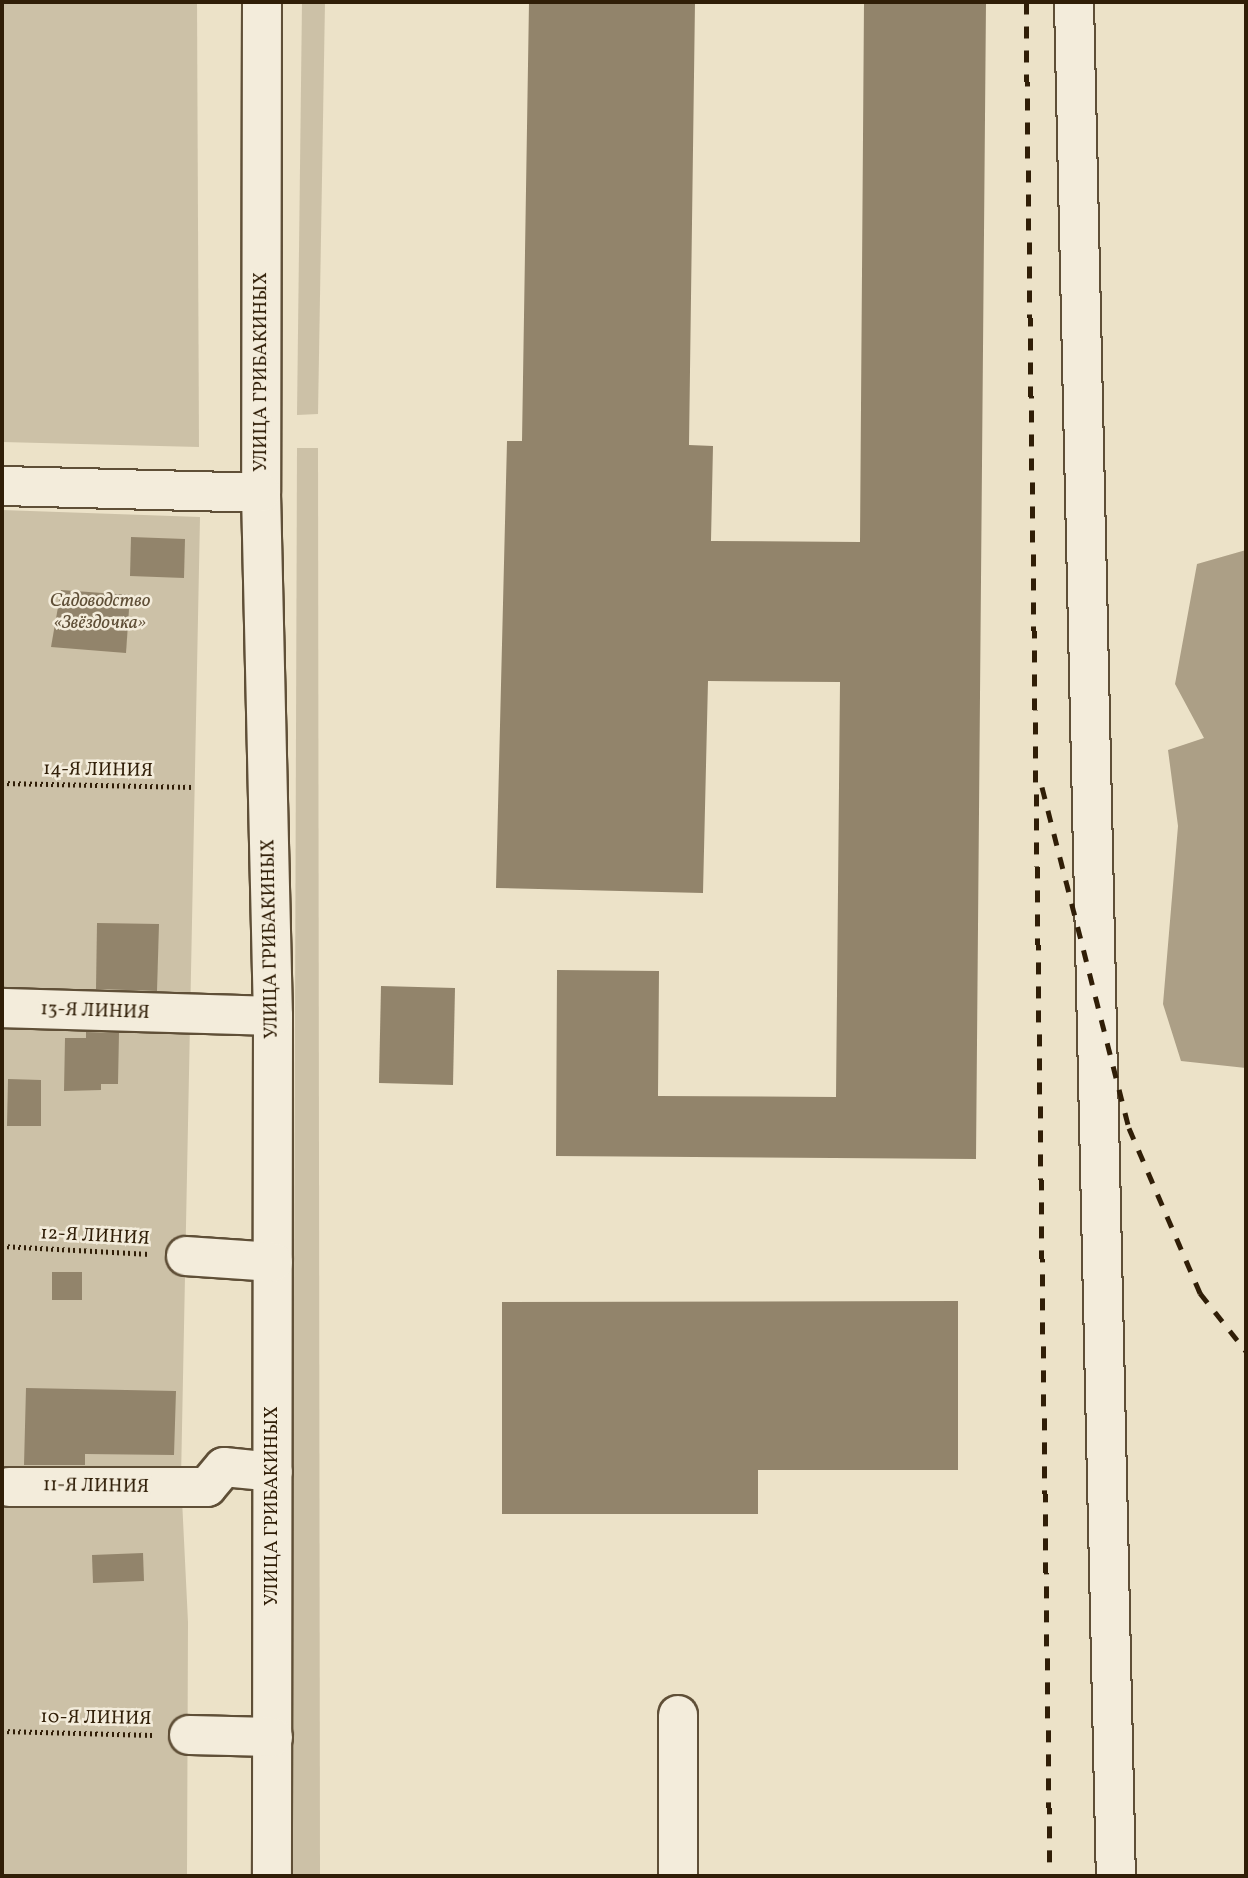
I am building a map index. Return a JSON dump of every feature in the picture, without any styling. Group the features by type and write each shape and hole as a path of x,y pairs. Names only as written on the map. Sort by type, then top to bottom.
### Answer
{"street":[{"name":"УЛИЦА ГРИБАКИНЫХ","path":"262,2 261,493 273,1016 272,1876"},
{"path":"1074,2 1116,1876"},
{"path":"2,486 261,493"},
{"name":"13-Я ЛИНИЯ","path":"2,1008 187,1016 273,1016"},
{"path":"186,1256 273,1262"},
{"name":"11-Я ЛИНИЯ","path":"9,1487 208,1487 224,1467 273,1472"},
{"path":"678,1715 678,1876"},
{"path":"189,1735 273,1737"}],"path":[{"name":"14-Я ЛИНИЯ","path":"2,783 193,787"},
{"name":"12-Я ЛИНИЯ","path":"2,1245 186,1256"},
{"name":"10-Я ЛИНИЯ","path":"2,1731 189,1735"}],"green space":[{"path":"2,2 197,2 199,447 2,442"},
{"path":"302,2 325,2 318,414 297,415"},
{"path":"297,448 318,448 320,1876 292,1876"},
{"name":"Садоводство «Звёздочка»","path":"2,510 200,517 181,1479 188,1622 187,1876 2,1876"}],"shaded area":[{"path":"1246,550 1246,1068 1181,1061 1163,1004 1178,826 1168,750 1204,738 1175,684 1197,564"}],"building":[{"path":"529,2 695,2 689,445 713,446 711,541 860,542 864,2 986,2 976,1159 556,1156 557,970 659,971 658,1096 836,1097 840,682 708,681 703,893 496,888 507,441 522,441"},
{"path":"131,537 185,539 184,578 130,576"},
{"path":"61,590 130,595 126,653 51,647"},
{"path":"97,923 159,924 157,991 96,989"},
{"path":"381,986 455,988 453,1085 379,1083"},
{"path":"86,1032 119,1033 118,1084 101,1084 101,1090 64,1091 65,1038 86,1038"},
{"path":"8,1079 41,1080 41,1126 7,1126"},
{"path":"52,1272 82,1272 82,1300 52,1300"},
{"path":"958,1301 958,1470 758,1470 758,1514 502,1514 502,1302"},
{"path":"26,1388 176,1391 174,1455 85,1454 85,1465 24,1465"},
{"path":"143,1553 144,1581 93,1583 92,1555"}],"railway":[{"path":"1026,2 1050,1876"},
{"path":"1042,787 1129,1128 1200,1293 1246,1351"}]}
